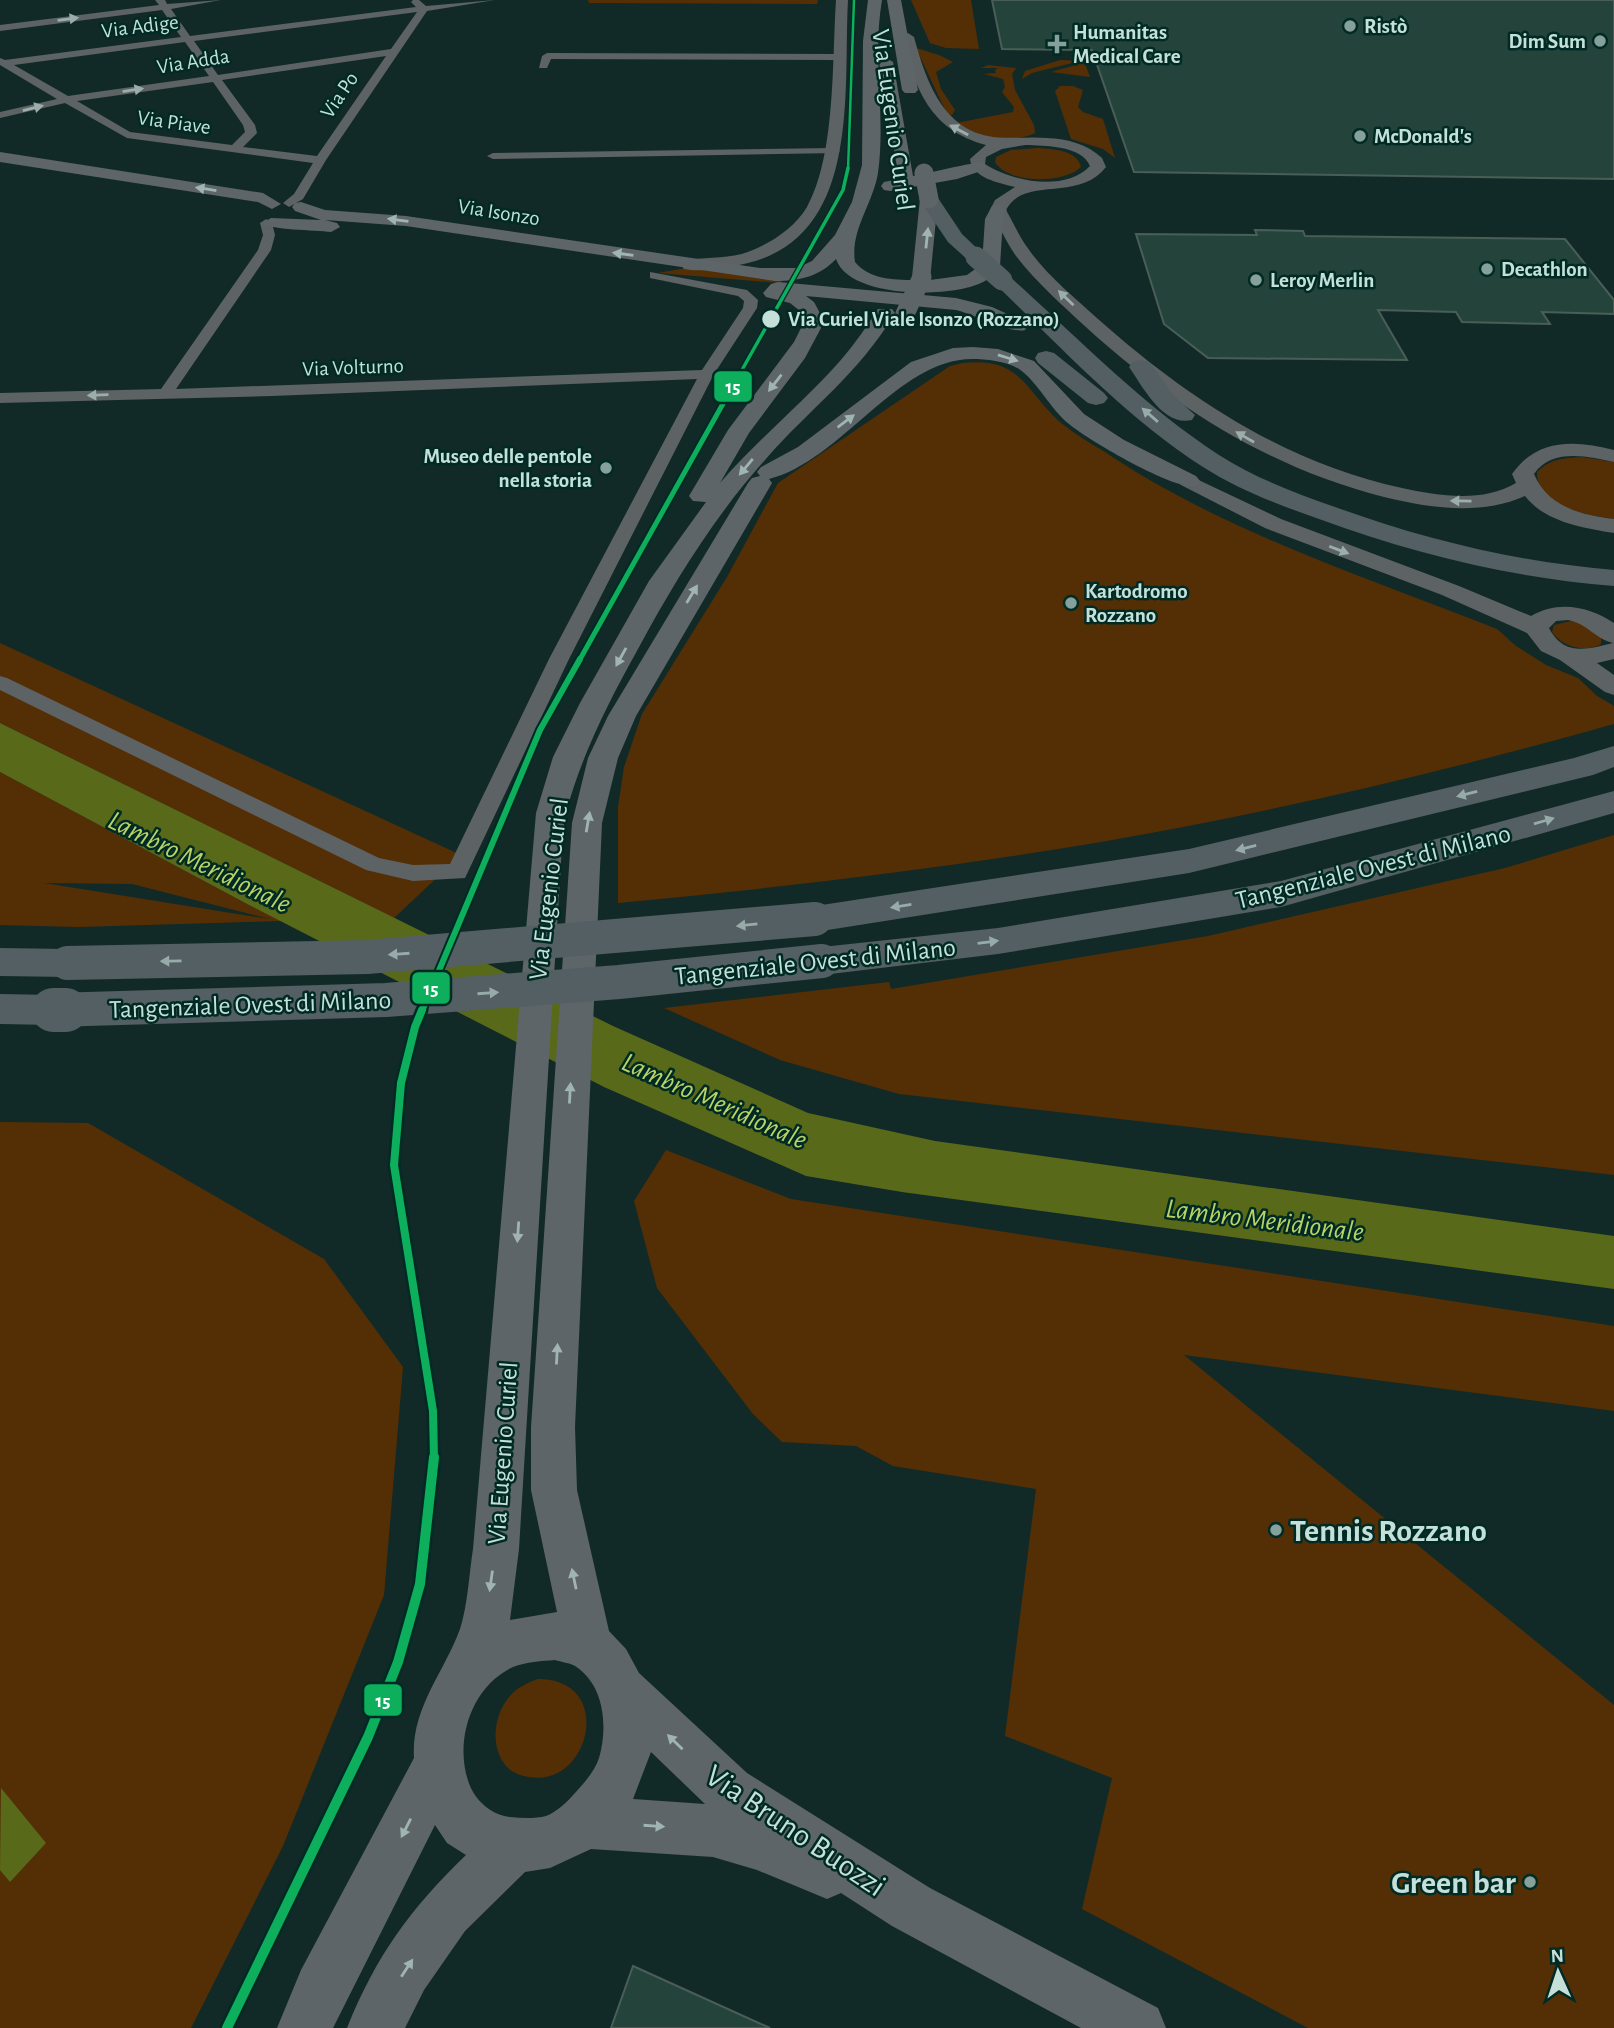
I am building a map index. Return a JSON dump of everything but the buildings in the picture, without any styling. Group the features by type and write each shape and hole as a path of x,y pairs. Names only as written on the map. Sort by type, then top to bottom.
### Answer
{"highway":[{"path":"929,198 955,238 1155,420 1210,460 1251,483 1305,506 1438,548 1549,571 1605,577"},
{"path":"1046,358 1119,418 1174,455 1277,511 1377,545 1497,576 1605,577"},
{"path":"1141,367 1166,401 1202,431 1291,483 1360,510 1438,534 1605,577"},
{"name":"Tangenziale Ovest di Milano","path":"0,962 367,957 815,919 1189,861 1614,756"},
{"name":"Tangenziale Ovest di Milano","path":"0,1009 53,1010 386,1000 619,982 999,941 1281,894 1614,802"}],"main road":[{"name":"Via Eugenio Curiel","path":"875,0 905,175 909,209 909,271"},
{"path":"792,283 824,263 850,224 859,204 870,165 871,37 875,0"},
{"name":"Via Eugenio Curiel","path":"894,0 912,103"},
{"name":"Via Isonzo","path":"0,158 263,198 323,215 406,221 655,267 792,283 849,295 956,304 985,311 1022,334"},
{"path":"859,204 887,187 914,179 962,173 978,166"},
{"name":"Via Eugenio Curiel","path":"588,1646 554,1490 554,1427 566,1161 587,823 603,758 622,716 738,516 792,442 864,370 893,334 895,313 929,198 923,167"},
{"path":"0,174 97,190"},
{"path":"287,205 302,213 294,219 269,223 253,220 249,215 257,208 287,205"},
{"path":"792,283 883,283 909,271 955,283 974,279 991,266 994,219 998,210"},
{"name":"Via Isonzo","path":"269,223 308,223 566,264"},
{"path":"850,224 845,256 848,267 858,274 883,283"},
{"name":"Via Isonzo","path":"691,265 613,271 655,267 691,265 759,264 792,283"},
{"path":"655,267 792,297 804,303 813,318 812,326 794,359 738,430 678,538 662,581"},
{"path":"909,271 987,300 1011,312 1022,334 1046,358 1079,405 1188,481"},
{"name":"Via Eugenio Curiel","path":"466,1675 485,1625 496,1549 543,894 551,813 568,757 594,703 662,581 727,490 758,453 846,367 895,313"},
{"path":"918,366 925,354 941,344 986,336 1022,334"},
{"path":"769,472 806,452 918,366 946,356 965,353 998,355 1021,362 1033,369 1076,419 1116,445 1188,481"},
{"path":"555,1636 588,1646 608,1664 624,1692 629,1735 618,1780 586,1822 566,1835 540,1844 513,1846 485,1839 462,1821 446,1796 437,1767 439,1734 449,1703 466,1675 492,1652 523,1639 555,1636"},
{"name":"Via Bruno Buozzi","path":"624,1692 729,1791 911,1907 1138,2028"},
{"path":"305,2028 321,1990 437,1767"},
{"name":"Via Bruno Buozzi","path":"586,1822 713,1831 757,1844 911,1907"},
{"path":"375,2028 404,1970 446,1912 513,1846"}],"street":[{"path":"0,28 162,3 216,0"},
{"path":"414,0 424,9"},
{"name":"Via Adige","path":"2,62 490,0"},
{"name":"Via Eugenio Curiel","path":"759,264 793,234 810,214 828,178 834,151 842,0"},
{"path":"162,3 249,125 251,133 234,149"},
{"name":"Via Po","path":"287,205 299,196 320,160 424,9"},
{"path":"908,37 920,73 937,110 957,131 981,139 1025,141 1055,143 1082,150 1097,161 1098,167 1087,178 1076,182 1028,185 996,178 978,166 977,159 981,153 992,147 1025,141"},
{"name":"Via Adda","path":"0,116 65,100 394,52"},
{"path":"543,66 547,56 839,57"},
{"name":"Via Piave","path":"2,62 127,135 320,160"},
{"path":"493,156 834,151"},
{"path":"1028,185 1006,198 998,210 1024,255 1062,295 1141,367 1224,425 1268,450 1320,471 1416,499 1482,502 1509,497 1526,486"},
{"path":"166,393 264,250 269,235 269,223"},
{"path":"655,267 749,247 793,234"},
{"path":"0,682 374,865 413,873 457,872 559,659 707,374 750,308 751,300 742,293 655,267"},
{"name":"Via Volturno","path":"0,398 707,374"},
{"path":"1614,456 1559,451 1540,456 1528,464 1523,474 1526,486 1536,498 1552,509 1605,525 1614,540"},
{"path":"1188,481 1275,526 1498,609 1537,628 1545,641 1567,653 1614,687"},
{"path":"1537,628 1539,622 1552,615 1614,615"},
{"path":"1584,616 1604,625 1614,635"},
{"path":"1567,653 1594,657 1614,650"}],"shaded area":[{"path":"588,0 818,0 817,4 589,3"},
{"path":"911,0 971,0 979,49 946,48 930,43"},
{"path":"916,48 953,62 936,72 941,89 955,110 952,115 947,114"},
{"path":"1060,60 1084,61 1090,77 1051,72 1076,65 1072,63 1032,73 1022,79 1025,71"},
{"path":"988,65 1016,68 1012,74 1015,90 1034,125 1035,133 1025,137 994,138 956,123 1013,112 1014,107 1002,92 1005,87 1003,79 984,74 996,73 998,68 981,68"},
{"path":"1060,86 1073,86 1083,90 1078,107 1083,112 1103,119 1115,158 1103,149 1071,139 1055,91"},
{"path":"1038,148 1070,154 1079,161 1081,167 1062,176 1036,179 1012,174 995,162 996,157 1011,150"},
{"path":"691,267 783,280 780,283 658,273"},
{"name":"Kartodromo Rozzano","path":"983,362 1012,371 1052,414 1071,430 1158,485 1204,509 1301,553 1497,629 1516,646 1546,665 1578,678 1597,696 1614,706 1614,724 1346,793 1113,840 901,872 618,903 618,807 624,767 642,714 727,577 778,483 950,366"},
{"path":"1582,457 1614,462 1614,519 1565,508 1545,494 1539,484 1537,472 1547,464"},
{"path":"1571,621 1601,635 1601,644 1588,648 1574,647 1552,632 1554,625"},
{"path":"0,643 461,855 394,918 0,723"},
{"path":"0,772 282,921 79,927 0,925","holes":["44,883 132,884 270,919"]},
{"path":"1614,835 1614,1175 899,1094 780,1060 664,1008 889,982 891,989 1208,936 1505,868"},
{"path":"0,1122 88,1123 324,1259 403,1367 384,1595 283,1846 191,2028 0,2028"},
{"path":"666,1150 791,1199 1614,1326 1614,1411 1184,1355 1614,1705 1614,2028 1308,2028 1082,1909 1112,1778 1005,1736 1036,1489 893,1466 856,1446 782,1442 753,1414 657,1288 634,1201"},
{"path":"538,1679 563,1684 578,1696 586,1713 586,1732 579,1751 567,1766 550,1776 529,1777 513,1772 503,1761 498,1752 496,1732 500,1713 510,1696"}],"water":[{"name":"Lambro Meridionale","path":"0,723 613,1026 808,1113 935,1141 1614,1236 1614,1289 902,1192 806,1176 604,1087 249,905 0,772"},
{"path":"1,1788 46,1843 10,1882 0,1870"}],"transit line":[{"name":"15","path":"227,2028 368,1737 398,1662 420,1584 434,1469 433,1411 394,1165 401,1083 415,1027 540,730 843,190 849,164 854,0"}],"place":[{"name":"Ristò","path":"1350,26"},
{"name":"Dim Sum","path":"1600,41"},
{"name":"Humanitas Medical Care","path":"1057,44"},
{"name":"McDonald's","path":"1360,136"},
{"name":"Decathlon","path":"1487,269"},
{"name":"Leroy Merlin","path":"1256,280"},
{"name":"Via Curiel Viale Isonzo (Rozzano)","path":"771,319"},
{"name":"Museo delle pentole nella storia","path":"606,468"},
{"name":"Kartodromo Rozzano","path":"1071,603"},
{"name":"Tennis Rozzano","path":"1276,1530"},
{"name":"Green bar","path":"1530,1882"}]}
